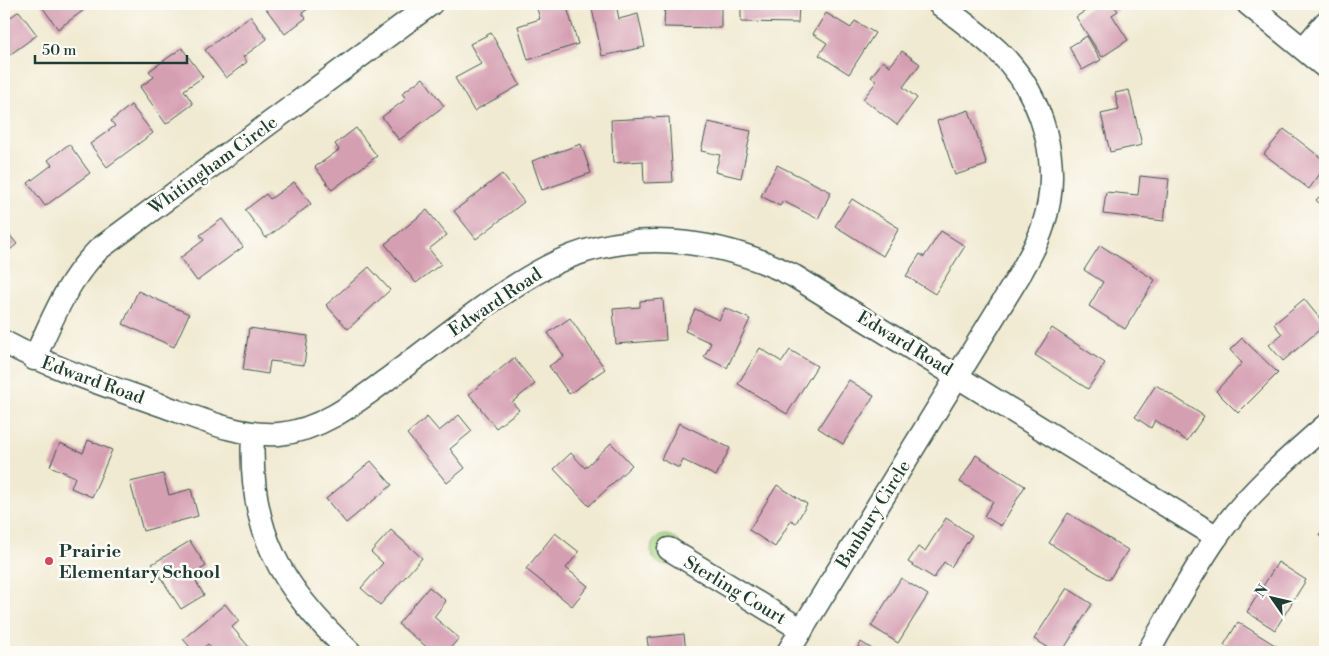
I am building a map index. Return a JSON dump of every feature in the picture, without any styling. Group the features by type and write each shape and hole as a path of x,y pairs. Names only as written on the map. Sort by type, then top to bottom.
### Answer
{"street":[{"name":"Whitingham Circle","path":"34,359 64,294 84,263 99,249 431,4"},
{"path":"939,4 999,52 1017,72 1041,117 1050,156 1049,204 1037,244 958,376"},
{"path":"1248,4 1325,66"},
{"path":"1304,48 1325,23"},
{"name":"Edward Road","path":"4,342 34,359 219,425 253,433 278,434 322,422 362,398 512,288 548,266 588,251 644,241 681,241 719,247 775,266 958,376 1217,537"},
{"name":"Banbury Circle","path":"788,652 958,376"},
{"path":"1148,652 1217,537 1267,479 1325,426"},
{"path":"253,433 251,468 256,504 270,550 284,576 315,618 350,652"},
{"name":"Sterling Court","path":"669,549 802,630"}],"green space":[{"path":"666,535 672,536 680,544 680,556 672,564 666,565 660,564 652,556 651,550 652,544 660,536"}],"building":[{"path":"40,4 92,4 58,29"},
{"path":"267,4 315,4 302,13 306,18 285,34 264,6"},
{"path":"566,4 578,44 528,60 518,26 540,19 536,5"},
{"path":"591,4 616,4 619,19 638,14 645,47 602,56"},
{"path":"665,4 721,4 721,28 664,27"},
{"path":"741,4 799,4 798,23 741,22"},
{"path":"1096,4 1113,4 1118,11 1112,15 1128,40 1102,57 1076,17"},
{"path":"19,11 37,35 4,59 4,22"},
{"path":"826,13 851,28 855,21 875,33 849,74 819,55 827,43 813,34"},
{"path":"250,16 267,39 243,57 247,62 226,78 205,50"},
{"path":"491,33 520,85 474,111 455,78 481,64 470,44"},
{"path":"1087,36 1101,60 1082,70 1069,47"},
{"path":"182,48 203,77 184,90 193,104 166,124 140,87 154,77 149,71"},
{"path":"902,51 920,64 903,87 917,98 897,125 863,99 877,81 871,77 883,61 890,66"},
{"path":"423,78 444,106 399,140 382,117 406,99 402,93"},
{"path":"1129,90 1142,145 1110,152 1101,114 1119,110 1115,93"},
{"path":"131,105 153,133 107,167 90,144 115,126 111,121"},
{"path":"969,110 987,165 955,175 937,121"},
{"path":"669,117 673,182 644,183 643,161 613,163 611,120"},
{"path":"708,122 751,131 741,178 715,172 720,155 701,151"},
{"path":"356,128 377,156 332,190 315,167 339,150 335,144"},
{"path":"1284,129 1325,161 1325,167 1309,189 1264,154"},
{"path":"69,144 90,173 45,206 28,183 52,165 48,160"},
{"path":"581,144 591,173 542,190 532,161"},
{"path":"777,165 831,192 818,219 783,201 780,206 761,196"},
{"path":"502,174 524,202 476,239 454,211"},
{"path":"1140,176 1169,179 1164,221 1103,214 1106,192 1138,195"},
{"path":"294,182 311,204 266,238 245,210 266,194 270,199"},
{"path":"1325,191 1325,210 1316,200"},
{"path":"852,199 899,228 883,256 835,226"},
{"path":"427,210 447,235 429,249 441,264 416,283 385,244"},
{"path":"222,219 243,247 197,281 180,258 204,240 200,235"},
{"path":"4,228 17,244 4,255"},
{"path":"941,231 965,246 935,294 906,276 920,254 924,257"},
{"path":"1100,245 1155,280 1125,329 1089,306 1103,282 1084,270"},
{"path":"369,267 390,290 348,329 326,305"},
{"path":"138,291 189,314 174,347 123,324"},
{"path":"663,299 666,340 616,344 613,309 640,307 640,301"},
{"path":"1304,299 1325,325 1283,361 1269,345 1282,334 1274,324"},
{"path":"725,308 750,319 727,368 704,357 711,343 685,331 695,309 719,320"},
{"path":"570,318 605,369 569,394 549,366 564,356 548,333"},
{"path":"249,328 308,336 304,365 270,361 268,374 243,370"},
{"path":"1052,328 1105,363 1088,389 1035,355"},
{"path":"1242,338 1278,373 1238,413 1216,391 1242,363 1230,350"},
{"path":"760,348 782,362 790,350 817,366 787,414 738,384"},
{"path":"514,358 535,384 512,402 519,410 496,428 469,394"},
{"path":"849,380 874,396 843,444 818,428"},
{"path":"1156,385 1204,416 1187,441 1155,420 1151,428 1135,417"},
{"path":"459,415 472,431 450,449 465,468 447,483 407,434 427,417 439,431"},
{"path":"679,423 730,448 716,476 683,460 679,468 661,459"},
{"path":"88,440 112,450 92,497 71,488 75,477 50,466 60,443 83,453"},
{"path":"611,443 632,465 589,506 554,469 571,453 585,468"},
{"path":"976,455 1025,486 1001,526 984,516 993,501 960,482"},
{"path":"371,461 392,485 346,523 326,499"},
{"path":"163,474 169,495 191,489 198,516 143,531 130,482"},
{"path":"777,485 807,504 796,523 791,520 775,547 749,530"},
{"path":"1068,513 1128,550 1109,580 1049,543"},
{"path":"946,518 972,535 951,567 944,562 934,578 908,562 918,547 925,551"},
{"path":"1325,526 1325,539 1319,535"},
{"path":"391,530 422,558 380,605 361,588 383,563 371,552"},
{"path":"555,533 579,552 566,568 588,586 572,606 526,569"},
{"path":"190,541 206,566 192,575 204,595 181,609 152,564"},
{"path":"1278,562 1306,580 1275,630 1247,612"},
{"path":"901,578 928,595 898,643 871,626"},
{"path":"429,587 446,601 434,617 459,638 447,652 433,652 398,624"},
{"path":"1067,588 1092,604 1062,652 1056,652 1034,639"},
{"path":"225,604 239,621 232,627 253,652 214,652 208,644 198,652 194,652 183,639"},
{"path":"1238,622 1286,652 1236,652 1224,645"},
{"path":"684,634 686,652 649,652 647,638"},
{"path":"861,642 877,652 855,652"}],"place":[{"name":"Prairie Elementary School","path":"49,561"}]}
